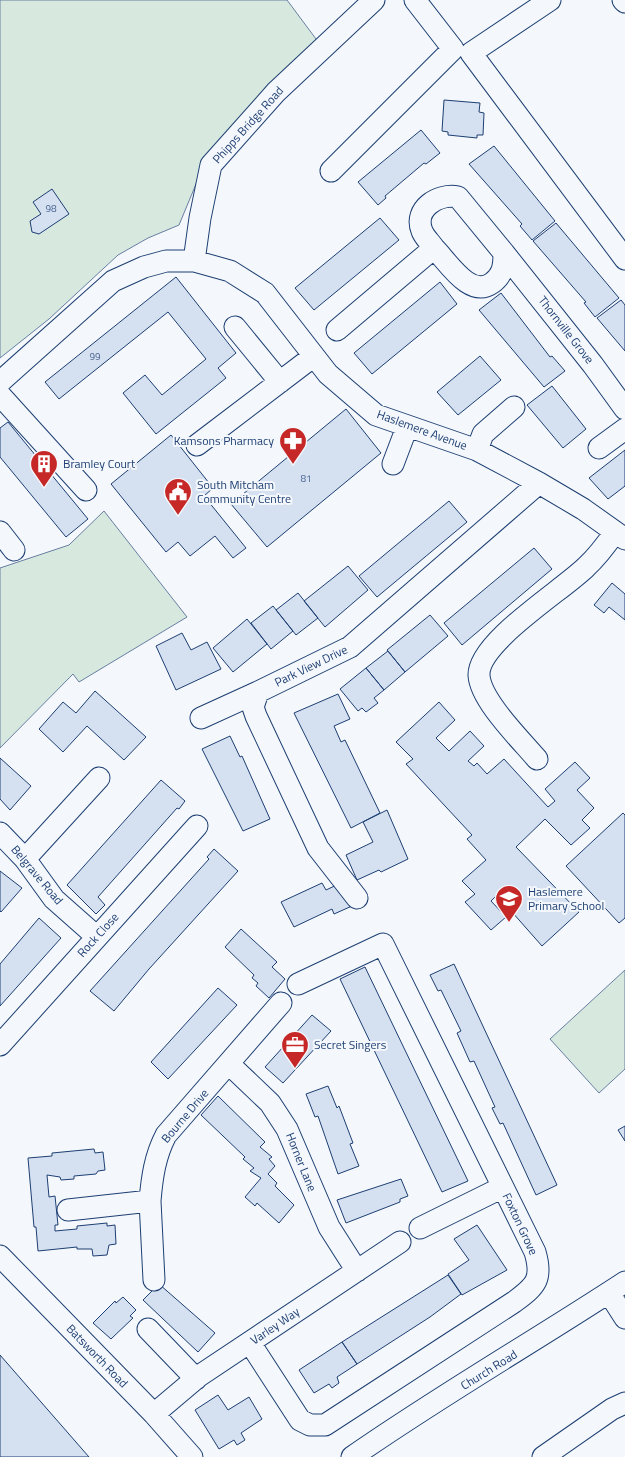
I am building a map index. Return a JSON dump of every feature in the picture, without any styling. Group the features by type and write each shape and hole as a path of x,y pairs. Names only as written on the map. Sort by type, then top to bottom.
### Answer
{"street":[{"name":"Phipps Bridge Road","path":"194,261 200,218 211,165 276,92 374,0"},
{"path":"331,171 453,49 415,0"},
{"path":"550,0 471,53 625,259"},
{"name":"Thornville Grove","path":"504,253 504,269 498,279 486,287 476,287 468,284 434,248 422,231 421,214 428,204 448,195 458,197 504,253 593,365 625,409"},
{"path":"337,330 434,248"},
{"path":"0,382 113,281 144,267 166,261 194,261"},
{"name":"Haslemere Avenue","path":"194,261 230,271 265,293 328,374 376,415 477,450 539,483 620,535"},
{"path":"235,327 280,382"},
{"path":"197,445 314,356"},
{"path":"0,395 86,490"},
{"path":"477,450 483,434 514,407"},
{"path":"393,464 407,427"},
{"path":"599,448 625,429"},
{"name":"Park View Drive","path":"201,718 350,647 539,483"},
{"path":"0,532 14,550"},
{"path":"537,759 489,701 479,676 481,663 502,635 585,568 620,535"},
{"path":"258,692 254,707 256,716 318,848 357,898"},
{"path":"25,859 99,778"},
{"name":"Rock Close","path":"0,1045 197,826"},
{"name":"Belgrave Road","path":"0,833 25,859 54,899 97,937"},
{"name":"Foxton Grove","path":"250,1343 300,1420 310,1425 325,1425 531,1290 538,1278 539,1266 535,1252 382,944 298,984"},
{"name":"Bourne Drive","path":"154,1280 144,1257 156,1159 166,1134 281,1003"},
{"name":"Horner Lane","path":"229,1064 270,1103 287,1129 329,1227 356,1271"},
{"path":"420,1228 503,1187"},
{"path":"68,1210 150,1201"},
{"name":"Varley Way","path":"154,1414 196,1379 400,1242"},
{"name":"Batsworth Road","path":"0,1256 154,1414 192,1457"},
{"path":"617,1287 625,1318"},
{"name":"Church Road","path":"352,1457 402,1422 566,1322 617,1287"},
{"path":"148,1329 196,1379"},
{"path":"543,1457 612,1409 625,1403"}],"shaded area":[{"path":"0,0 287,0 319,43 206,160 179,225 148,238 118,255 49,319 0,358"},
{"path":"104,511 187,617 79,682 73,674 0,748 0,568 69,545"},
{"path":"625,970 625,1069 599,1093 550,1039"}],"building":[{"path":"444,100 480,103 479,112 484,113 483,135 477,135 477,138 448,135 448,132 442,131"},
{"path":"421,130 440,153 426,164 424,163 385,196 386,198 378,205 358,182"},
{"path":"494,146 555,221 532,240 520,226 522,224 469,164"},
{"path":"52,189 69,214 39,234 32,232 30,221 41,214 33,202"},
{"path":"380,218 399,240 314,310 295,288"},
{"path":"556,223 619,298 595,317 584,303 586,302 533,241"},
{"path":"176,277 236,353 218,368 226,378 156,434 123,393 145,375 162,395 206,359 168,312 59,399 45,382"},
{"path":"440,282 457,304 372,374 354,353"},
{"path":"501,293 550,357 552,356 565,371 544,387 479,310"},
{"path":"621,300 625,305 625,351 597,318"},
{"path":"480,356 501,380 458,415 437,392"},
{"path":"552,386 586,429 563,448 527,405"},
{"path":"346,409 381,453 267,547 231,504"},
{"name":"Bramley Court","path":"8,422 88,519 66,537 0,457 0,428"},
{"name":"South Mitcham Community Centre","path":"171,435 213,488 204,496 246,548 233,558 215,536 190,556 178,542 166,552 111,484"},
{"path":"625,450 625,486 608,499 589,478"},
{"path":"449,501 467,522 377,597 359,576"},
{"path":"534,548 552,569 462,645 444,623"},
{"path":"348,566 368,590 325,627 304,601"},
{"path":"612,583 625,594 625,620 609,607 604,613 594,605"},
{"path":"298,593 318,618 296,635 276,610"},
{"path":"273,606 293,631 271,649 251,623"},
{"path":"430,615 448,636 405,672 387,650"},
{"path":"247,619 267,644 233,672 213,648"},
{"path":"182,633 191,650 207,642 221,669 176,690 156,646"},
{"path":"388,651 405,672 384,690 366,668"},
{"path":"366,668 384,690 374,698 378,703 366,712 362,708 358,711 340,689"},
{"path":"95,691 146,737 124,760 87,726 63,752 39,729 63,702 76,713"},
{"path":"338,694 350,719 334,726 341,742 345,740 380,813 351,828 294,713"},
{"name":"Haslemere Primary School","path":"439,702 455,720 436,738 449,751 470,731 484,746 468,761 474,766 477,763 487,774 504,759 548,807 555,801 545,789 575,762 590,778 577,790 594,808 582,820 590,828 571,845 545,819 516,847 579,912 542,946 497,895 491,901 506,917 491,930 465,902 475,894 462,881 486,860 467,839 472,835 406,764 413,759 396,742"},
{"path":"230,736 240,757 242,756 270,819 243,831 202,749"},
{"path":"0,758 31,786 10,810 0,799"},
{"path":"161,780 185,801 98,897 105,905 96,914 67,885"},
{"path":"387,810 408,859 381,872 379,870 357,880 346,855 373,842 363,822"},
{"path":"623,813 625,815 625,918 619,923 566,866"},
{"path":"214,849 238,871 149,969 114,1011 90,991 209,859 207,857"},
{"path":"0,871 22,888 1,912 0,911"},
{"path":"322,883 326,890 341,883 352,906 334,914 332,909 294,927 281,902"},
{"path":"39,918 61,938 0,1006 0,964"},
{"path":"241,929 277,962 272,967 285,979 269,998 256,986 258,983 252,978 254,975 225,947"},
{"path":"454,964 557,1185 536,1195 503,1123 500,1124 492,1108 495,1107 474,1061 470,1062 457,1033 461,1031 441,990 438,991 430,975"},
{"path":"365,967 468,1181 442,1192 340,979"},
{"path":"218,988 237,1005 168,1079 151,1062"},
{"path":"312,1015 331,1031 283,1083 265,1067"},
{"path":"328,1086 337,1108 339,1106 353,1143 350,1144 359,1166 338,1174 318,1116 315,1117 306,1094"},
{"path":"218,1096 265,1142 260,1147 272,1157 269,1159 275,1166 268,1174 277,1183 275,1186 294,1205 279,1223 257,1203 255,1206 245,1197 261,1178 250,1171 254,1168 243,1159 245,1157 201,1115"},
{"path":"625,1126 625,1141 618,1130"},
{"path":"94,1149 95,1153 103,1152 105,1170 98,1171 96,1174 74,1176 74,1179 61,1180 60,1177 47,1175 49,1197 55,1196 58,1225 55,1225 55,1231 77,1229 77,1226 107,1223 107,1226 115,1225 116,1244 109,1245 107,1255 93,1256 92,1249 77,1249 77,1247 38,1251 28,1158 52,1156 52,1153"},
{"path":"401,1179 408,1196 400,1199 400,1202 346,1223 337,1200"},
{"path":"477,1225 507,1270 462,1295 448,1274 469,1260 454,1239"},
{"path":"448,1275 461,1294 430,1317 357,1364 342,1342"},
{"path":"159,1284 215,1333 198,1352 143,1300"},
{"path":"123,1297 136,1310 130,1316 133,1318 111,1339 93,1323 115,1301 116,1303"},
{"path":"342,1342 357,1364 337,1377 339,1383 332,1388 329,1384 314,1393 299,1370"},
{"path":"0,1355 89,1457 0,1457"},
{"path":"218,1395 228,1410 249,1397 262,1419 241,1433 245,1440 237,1445 234,1440 219,1449 195,1410"}],"place":[{"name":"Kamsons Pharmacy","path":"293,465"},
{"name":"Bramley Court","path":"44,488"},
{"name":"South Mitcham Community Centre","path":"178,516"},
{"name":"Haslemere Primary School","path":"509,923"},
{"name":"Secret Singers","path":"295,1069"}]}
